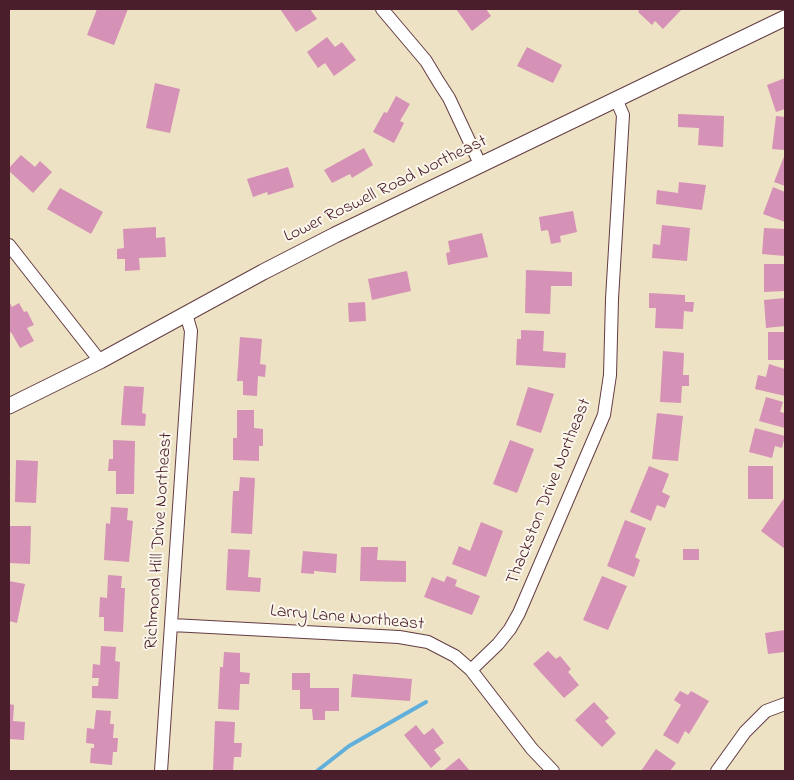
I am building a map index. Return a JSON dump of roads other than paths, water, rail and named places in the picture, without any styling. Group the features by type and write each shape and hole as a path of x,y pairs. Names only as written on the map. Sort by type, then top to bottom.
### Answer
{"street":[{"path":"382,9 426,61 448,98 480,164"},
{"name":"Lower Roswell Road Northeast","path":"9,406 100,361 327,239 785,18"},
{"name":"Thackston Drive Northeast","path":"471,670 498,644 510,629 519,613 604,415 610,375 612,299 623,115 616,99"},
{"path":"9,245 100,361"},
{"name":"Richmond Hill Drive Northeast","path":"162,771 191,331 186,314"},
{"name":"Larry Lane Northeast","path":"172,625 414,639 438,646 455,656 471,670 532,749 553,771"},
{"path":"717,771 745,732 766,711 785,704"}],"waterway":[{"path":"317,771 349,746 426,702"}]}
